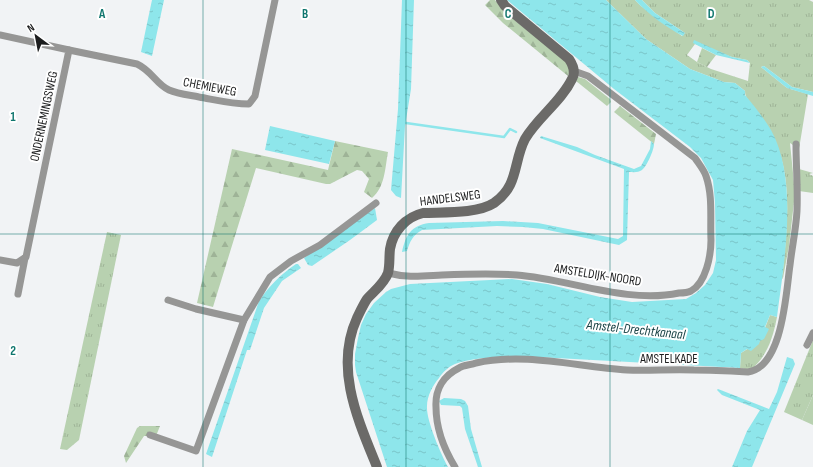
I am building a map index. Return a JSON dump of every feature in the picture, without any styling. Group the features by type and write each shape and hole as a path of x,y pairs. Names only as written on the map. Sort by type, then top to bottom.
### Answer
{"street":[{"name":"CHEMIEWEG","path":"69,50 137,64 146,68 168,89 179,93 238,104 249,104 255,96 275,0"},
{"path":"501,0 505,6 569,59 574,71"},
{"path":"0,35 69,50"},
{"name":"ONDERNEMINGSWEG","path":"18,294 69,50"},
{"name":"HANDELSWEG","path":"388,273 392,241 400,227 409,219 423,213 478,210 492,204 502,197 514,178 520,152 526,139 568,87 574,71"},
{"name":"AMSTELDIJK-NOORD","path":"388,273 402,277 481,274 517,275 610,292 650,296 670,295 691,291 702,280 708,267 711,244 710,198 706,176 695,158 588,76 574,71"},
{"name":"AMSTELKADE","path":"455,467 448,456 440,436 435,401 439,386 449,374 460,367 491,360 518,359 573,363 626,370 754,372 759,369 773,350 779,337 783,318 797,212 796,144"},
{"path":"150,435 196,451 244,320 270,277 291,261 320,245 376,203"},
{"path":"0,260 17,264 26,257"},
{"path":"377,467 353,404 348,376 348,357 350,338 366,300 381,284 388,273"},
{"path":"168,300 196,309 244,320"},
{"path":"808,345 813,333"}],"green space":[{"path":"490,0 495,0 507,14 567,62 570,69 568,76 503,23 485,5"},
{"path":"606,0 635,0 682,36 685,33 655,13 642,0 809,0 813,2 813,92 792,87 764,66 761,67 787,88 808,94 799,149 790,143 795,193 789,246 782,279 787,213 786,179 783,163 778,149 769,132 747,98 745,91 735,83 724,82 690,69 646,39","holes":["695,44 732,57 747,60 750,63 748,81 711,69 687,55"]},
{"path":"702,48 716,55 707,67 697,62"},
{"path":"578,77 585,79 610,99 611,102 607,106 576,81"},
{"path":"620,106 656,134 654,144 614,112"},
{"path":"335,141 388,152 384,177 376,194 372,198 364,192 369,179 362,171 357,170 330,184 326,184 256,168 213,307 197,303 232,149 328,170"},
{"path":"799,169 813,173 809,174 813,176 813,193 799,191"},
{"path":"107,232 121,235 79,440 67,450 60,449"},
{"path":"770,315 777,317 771,340 765,353 750,370 740,368 741,353 760,341"},
{"path":"813,340 813,395 802,420 784,412"},
{"path":"813,395 813,425 802,420"},
{"path":"140,426 160,426 156,436 144,436 126,463 124,456 137,428"}],"water":[{"path":"152,0 164,0 152,56 141,52"},
{"path":"402,0 414,0 411,89 405,126 401,198 396,196 391,190 398,109"},
{"name":"Amstel-Drechtkanaal","path":"507,0 606,0 646,39 690,69 724,82 735,83 745,91 745,95 771,130 780,150 785,173 787,197 786,247 777,317 770,315 765,327 769,329 764,339 760,341 759,344 751,351 747,349 741,353 740,368 519,356 478,359 455,364 444,372 435,384 427,402 427,412 431,428 448,467 387,467 356,372 355,354 361,325 366,314 374,303 391,289 410,284 512,279 547,284 600,297 632,302 686,299 705,285 713,273 716,260 713,180 701,158 690,147 614,89"},
{"path":"635,0 642,0 655,13 685,33 683,36 658,20"},
{"path":"694,40 732,57 747,60 750,63 716,55 693,43"},
{"path":"764,66 792,87 813,92 813,96 787,88 761,67"},
{"path":"270,126 335,141 329,164 265,150"},
{"path":"541,136 577,147 634,169 641,166 650,149 651,141 654,144 650,158 644,168 639,172 629,172 627,240 619,245 543,229 523,227 497,226 422,230 412,239 407,251 402,252 405,240 410,232 418,226 429,223 503,221 538,223 618,239 623,236 624,169 540,138"},
{"path":"375,208 377,220 312,266 308,265 304,258"},
{"path":"298,264 301,268 282,281 264,308 250,350 247,350 212,457 206,454 259,301 267,290 285,272"},
{"path":"787,357 793,359 795,364 752,467 732,467 747,431 760,410 722,395 717,390 718,389 769,409 777,392"},
{"path":"444,398 461,399 465,401 468,406 471,429 482,467 478,467 465,429 462,408 460,406 441,405 439,401"}],"waterway":[{"path":"406,123 504,137 510,129 516,132"}]}
